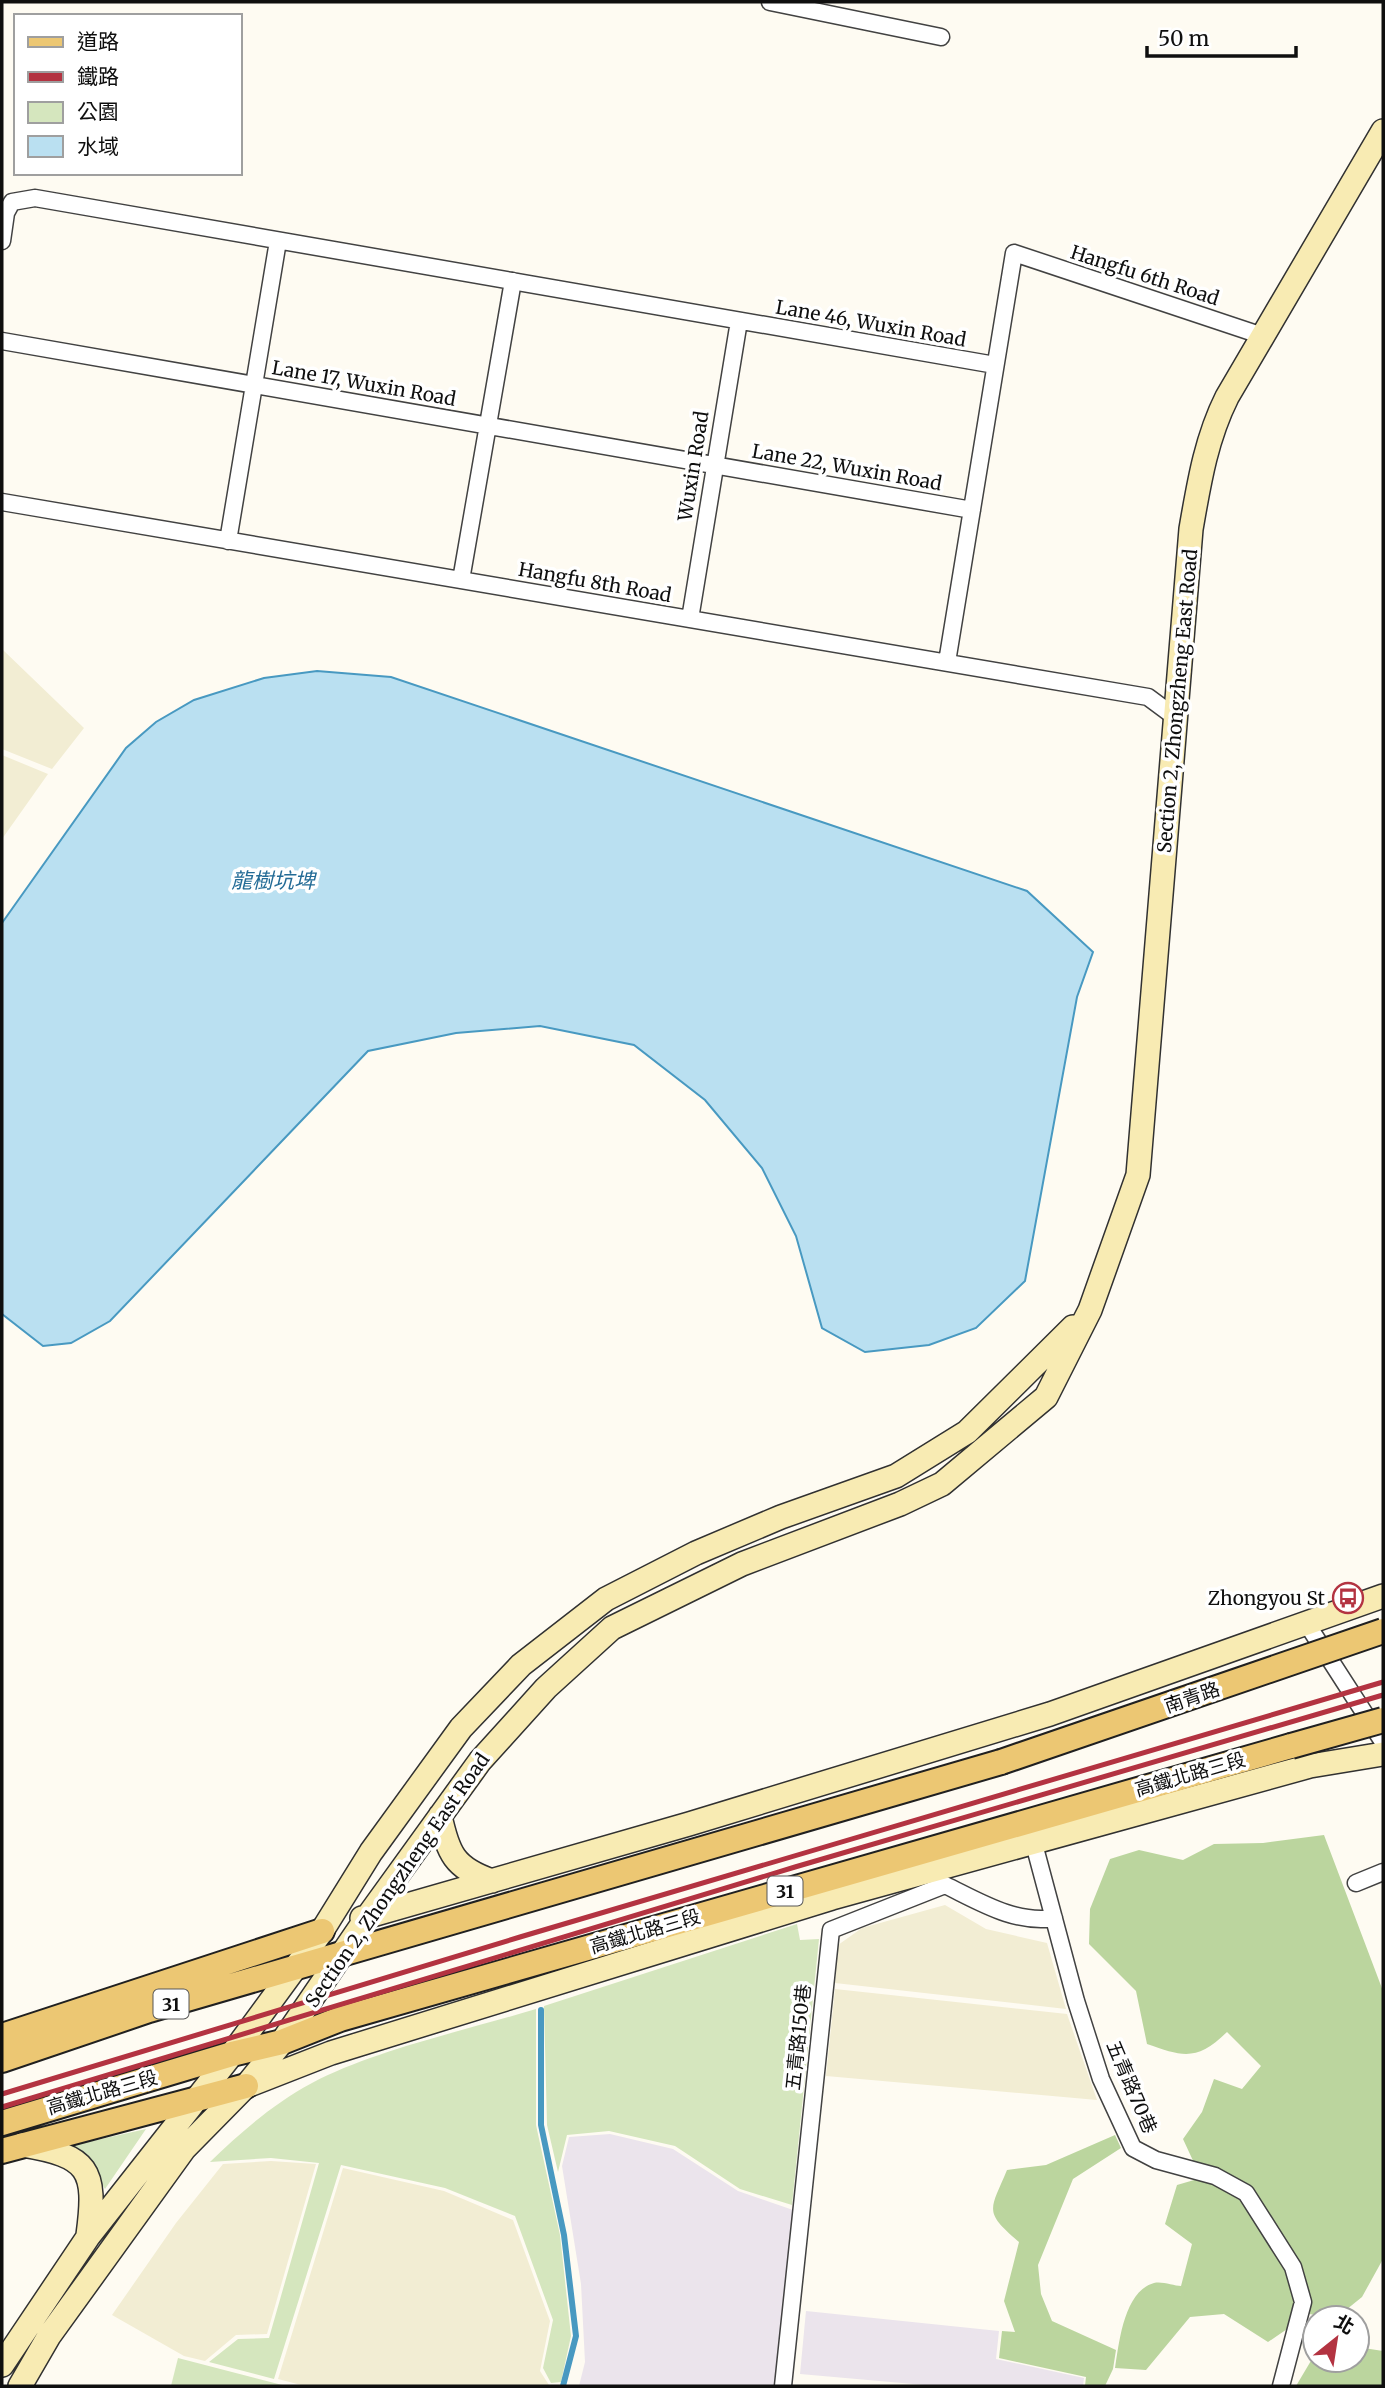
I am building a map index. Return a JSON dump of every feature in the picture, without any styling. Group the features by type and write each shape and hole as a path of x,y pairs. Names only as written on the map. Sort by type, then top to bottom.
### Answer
{"main road":[{"name":"Section 2, Zhongzheng East Road","path":"20,2386 49,2336 184,2149 246,2086 282,2042 368,1916 480,1761 537,1697 612,1628 742,1564 900,1504 942,1484 1046,1397 1090,1310 1138,1175 1191,529 1201,467 1214,422 1383,131"},
{"name":"Section 2, Zhongzheng East Road","path":"2,2365 88,2237 232,2054 322,1931 371,1852 461,1728 521,1665 606,1599 696,1553 781,1517 896,1476 967,1432 1018,1385 1090,1310"},
{"name":"南青路","path":"492,1881 1050,1714 1383,1597"},
{"name":"南青路","path":"343,1955 1001,1762 1383,1631"},
{"path":"1344,1760 1376,1719"},
{"name":"高鐵北路三段","path":"2,2123 232,2054 282,2042 340,2019 1376,1719"},
{"path":"1034,1844 1310,1766 1383,1754"},
{"path":"440,1816 447,1849 474,1875 492,1881"},
{"name":"高鐵北路三段","path":"12,2148 246,2086 331,2053 832,1898 1034,1844"},
{"path":"2,2036 121,1994 368,1916 492,1881"},
{"name":"31","path":"2,2060 149,2010 343,1955"},
{"path":"12,2148 56,2151 72,2159 88,2175 94,2197 88,2237"}],"street":[{"path":"770,2 940,37"},
{"name":"Lane 46, Wuxin Road","path":"2,241 6,213 12,202 23,198 995,366"},
{"path":"228,541 278,241"},
{"name":"Hangfu 6th Road","path":"995,366 1014,253 1263,336"},
{"path":"460,580 513,281"},
{"name":"Wuxin Road","path":"690,619 739,321"},
{"name":"Lane 17, Wuxin Road","path":"4,342 715,465"},
{"path":"947,662 995,366"},
{"name":"Lane 22, Wuxin Road","path":"715,465 972,510"},
{"name":"Hangfu 8th Road","path":"2,502 1149,697 1175,718"},
{"path":"1307,1624 1376,1719 1383,1742"},
{"name":"五青路70巷","path":"1034,1844 1101,2079 1133,2148 1156,2160 1215,2176 1246,2193 1293,2267 1303,2302 1281,2386"},
{"path":"1356,1883 1383,1872"},
{"name":"五青路150巷","path":"783,2386 831,1930 946,1885 998,1911 1036,1921 1054,1918"}],"shaded area":[{"path":"2,649 84,728 52,769 2,749"},
{"path":"2,755 48,774 2,839"},
{"path":"945,1905 986,1929 1047,1943 1066,2009 835,1983 838,1945 862,1928"},
{"path":"835,1989 1067,2014 1097,2100 826,2076"},
{"path":"610,2134 673,2149 738,2191 793,2210 775,2386 579,2386 585,2362 581,2284 562,2166 569,2137"},
{"path":"271,2161 316,2164 267,2334 236,2335 205,2361 184,2356 112,2315 176,2223 223,2164"},
{"path":"343,2168 444,2191 513,2220 550,2321 540,2371 549,2385 559,2386 305,2386 278,2379"},
{"path":"806,2311 999,2331 996,2359 1084,2378 1083,2386 936,2386 800,2374"}],"green space":[{"path":"1324,1835 1383,1991 1383,2259 1362,2297 1353,2304 1301,2304 1301,2319 1268,2342 1224,2314 1190,2317 1146,2370 1115,2368 1125,2319 1136,2296 1154,2283 1181,2286 1192,2244 1165,2224 1177,2185 1201,2178 1183,2139 1202,2112 1214,2079 1242,2089 1261,2066 1227,2032 1207,2048 1190,2054 1171,2052 1147,2044 1136,1991 1089,1944 1090,1909 1110,1859 1139,1850 1183,1860 1214,1844 1263,1843"},
{"path":"797,1924 800,1940 819,1939 792,2205 740,2189 675,2146 609,2131 567,2135 558,2172 547,2125 544,2006"},
{"path":"536,2009 536,2125 560,2235 571,2336 561,2382 551,2383 543,2368 553,2320 515,2216 445,2188 341,2165 274,2379 209,2362 238,2339 269,2338 319,2163 271,2158 210,2162 271,2109 298,2091 337,2071 421,2041"},
{"path":"146,2129 105,2189 84,2157 70,2146"},
{"path":"1115,2135 1121,2148 1073,2179 1038,2265 1041,2294 1052,2321 1116,2350 1113,2369 1105,2386 1085,2386 1086,2377 999,2358 1002,2331 1015,2332 1004,2301 1019,2242 1000,2223 993,2210 1007,2170 1046,2165"},
{"path":"1371,2349 1383,2351 1383,2386 1296,2386 1303,2374 1371,2374"},
{"path":"178,2358 286,2386 171,2386"}],"water":[{"name":"龍樹坑埤","path":"317,671 391,677 1027,891 1093,952 1077,997 1025,1281 976,1328 929,1345 865,1352 822,1328 796,1236 762,1168 705,1100 634,1045 540,1026 456,1033 368,1051 110,1321 71,1343 43,1346 2,1314 2,923 126,748 156,722 194,700 264,678"}],"waterway":[{"path":"541,2010 541,2125 564,2235 576,2336 563,2386"}],"railway":[{"path":"2,2094 520,1937 1383,1682"},
{"path":"2,2107 795,1867 1383,1695"}],"place":[{"name":"Zhongyou St","path":"1348,1598"}]}
